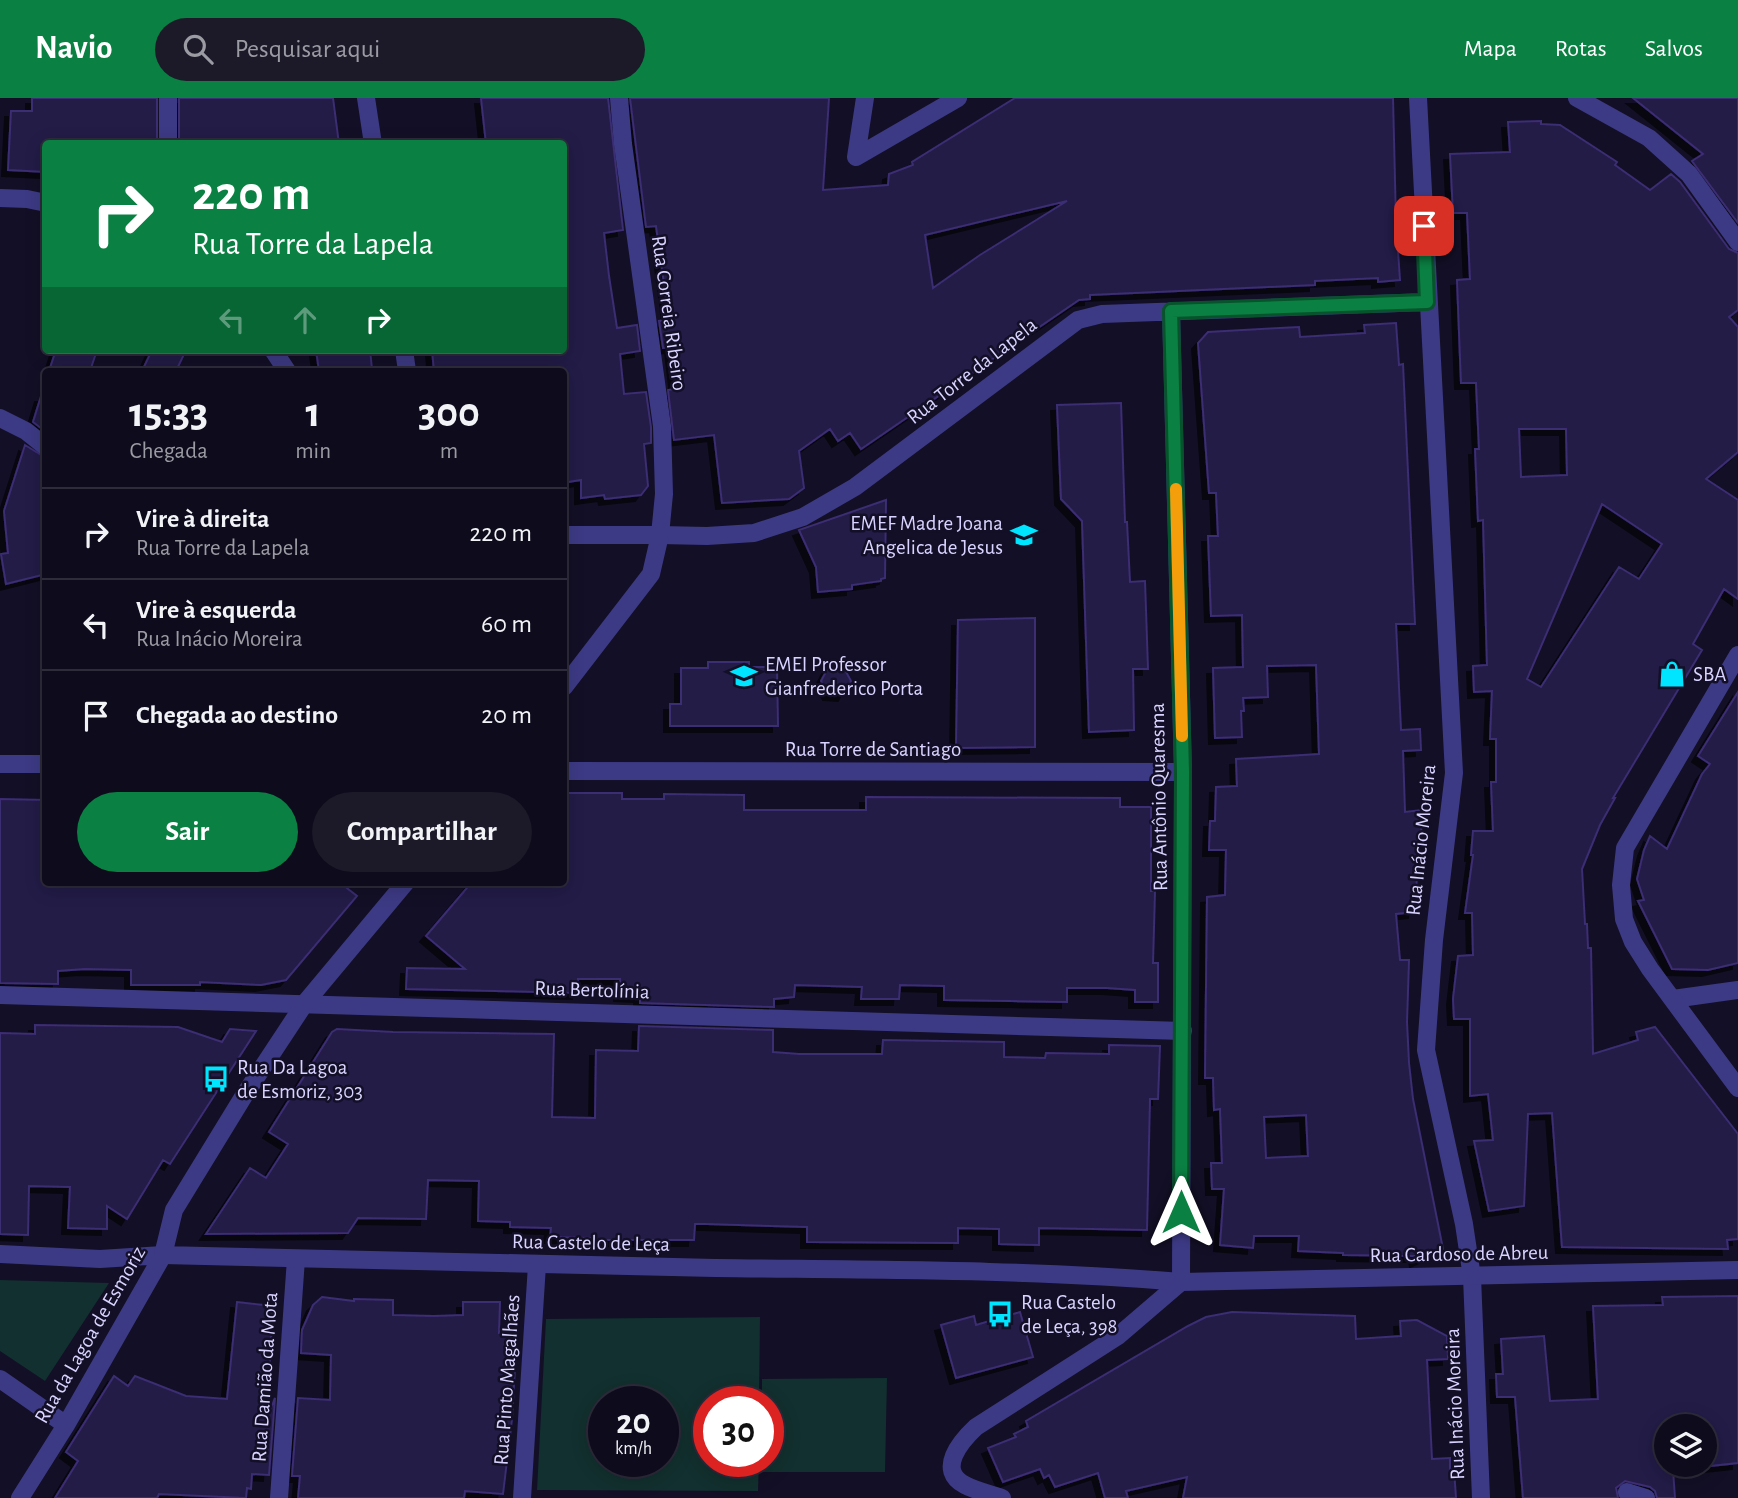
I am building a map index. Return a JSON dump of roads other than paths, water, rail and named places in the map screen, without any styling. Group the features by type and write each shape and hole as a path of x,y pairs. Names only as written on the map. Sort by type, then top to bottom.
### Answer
{"street":[{"path":"168,98 168,140"},
{"path":"366,98 372,140"},
{"name":"Rua Correia Ribeiro","path":"619,98 662,426 664,494 660,535"},
{"path":"865,98 856,157 958,98"},
{"name":"Rua Inácio Moreira","path":"1418,98 1454,773 1434,940 1426,1050 1464,1224 1472,1276 1481,1498"},
{"path":"1577,98 1649,138 1689,174 1738,242"},
{"path":"0,198 42,202"},
{"name":"Rua Torre da Lapela","path":"567,535 707,536 754,533 803,517 855,487 1078,320 1102,314 1427,302"},
{"name":"Rua Antônio Quaresma","path":"1171,311 1183,772 1181,1282"},
{"path":"0,418 26,431 42,444"},
{"path":"567,683 651,573 660,535"},
{"path":"1738,655 1625,848 1621,885 1624,919 1633,942 1738,1088"},
{"path":"0,764 42,764"},
{"name":"Rua Torre de Santiago","path":"567,771 1183,772"},
{"name":"Rua da Lagoa de Esmoriz","path":"20,1498 66,1425 163,1255 174,1210 245,1094 305,1003 402,886"},
{"path":"1672,999 1738,990"},
{"name":"Rua Bertolínia","path":"0,995 1183,1031"},
{"name":"Rua Castelo de Leça","path":"0,1254 100,1259 163,1255 537,1265 1004,1272 1181,1282"},
{"name":"Rua Damião da Mota","path":"279,1498 296,1259"},
{"name":"Rua Pinto Magalhães","path":"522,1498 537,1265"},
{"name":"Rua Cardoso de Abreu","path":"1181,1282 1738,1270"},
{"path":"1002,1498 962,1484 954,1474 952,1461 958,1444 976,1427 1118,1336 1181,1282"},
{"path":"0,1378 66,1425"},
{"path":"1627,1492 1646,1498"}],"place":[{"name":"EMEF Madre Joana Angelica de Jesus","path":"1024,535"},
{"name":"SBA","path":"1672,674"},
{"name":"EMEI Professor Gianfrederico Porta","path":"744,676"},
{"name":"Rua Da Lagoa de Esmoriz, 303","path":"216,1079"},
{"name":"Rua Castelo de Leça, 398","path":"1000,1314"}]}
